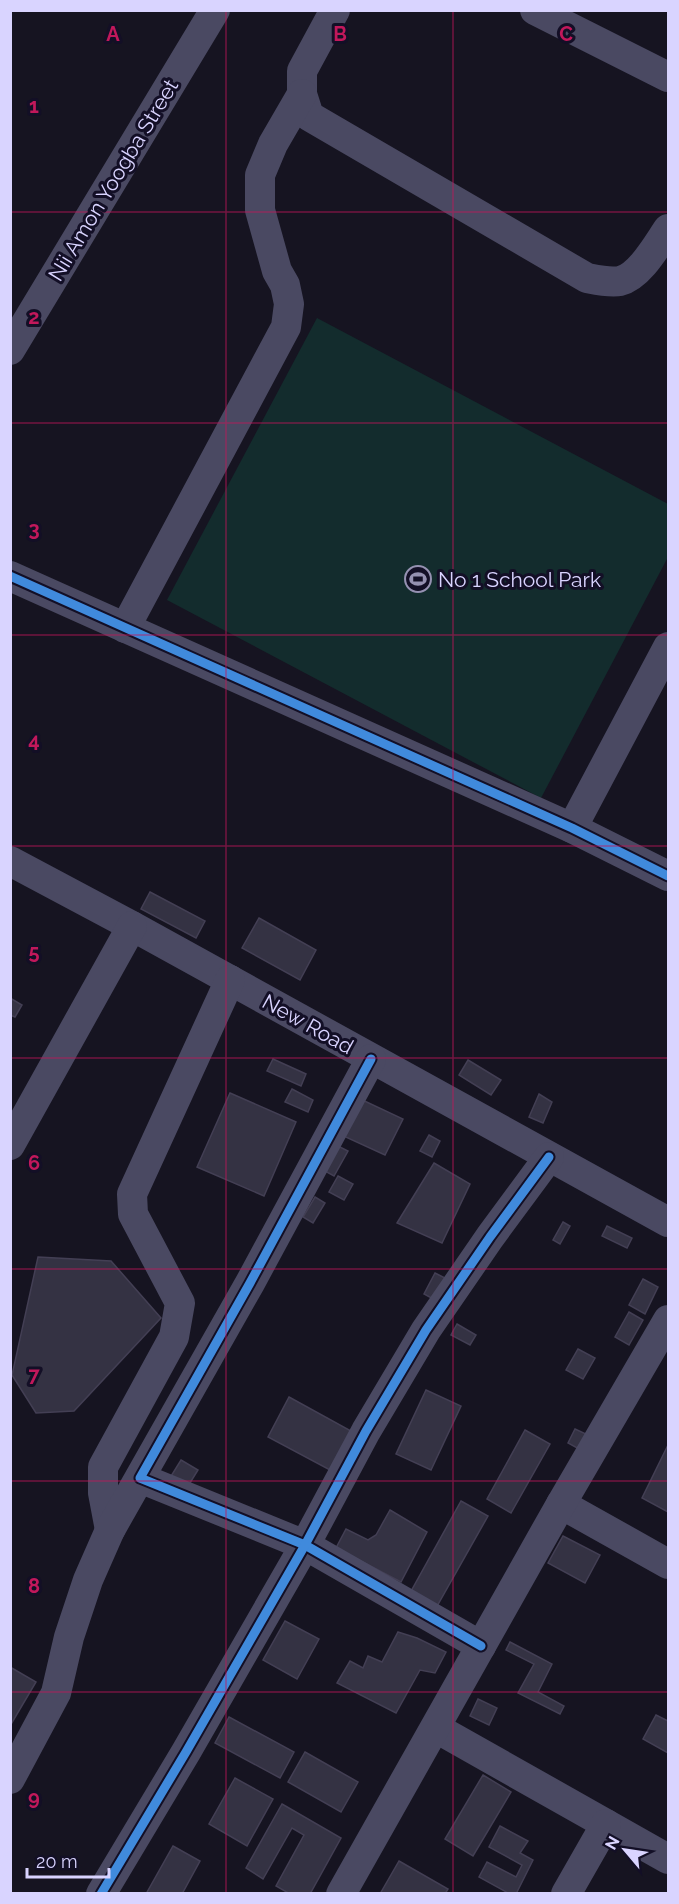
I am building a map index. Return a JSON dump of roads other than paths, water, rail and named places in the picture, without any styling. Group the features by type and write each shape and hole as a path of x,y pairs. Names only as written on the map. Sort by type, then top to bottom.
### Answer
{"street":[{"name":"Nii Amon Yoogba Street","path":"10,350 215,10"},
{"path":"335,10 302,71 302,94 309,116 587,278 622,281 640,269 669,229"},
{"path":"536,10 669,77"},
{"path":"125,628 286,327 289,304 260,210 260,175 273,144 302,94"},
{"path":"10,576 572,828 669,876"},
{"path":"572,828 669,647"},
{"name":"New Road","path":"10,861 669,1222"},
{"path":"10,1145 132,926"},
{"path":"110,1530 103,1494 104,1467 174,1337 180,1303 133,1214 132,1194 230,980"},
{"path":"10,1779 57,1693 69,1637 88,1580 110,1530 250,1283 371,1059"},
{"path":"101,1893 192,1742 305,1545 366,1431 426,1330 549,1157"},
{"path":"341,1893 561,1504 669,1320"},
{"path":"140,1478 305,1545 481,1646"},
{"path":"561,1504 669,1564"},
{"path":"436,1728 669,1859"},
{"path":"566,1893 606,1824"}],"place":[{"name":"No 1 School Park","path":"418,579"}]}
